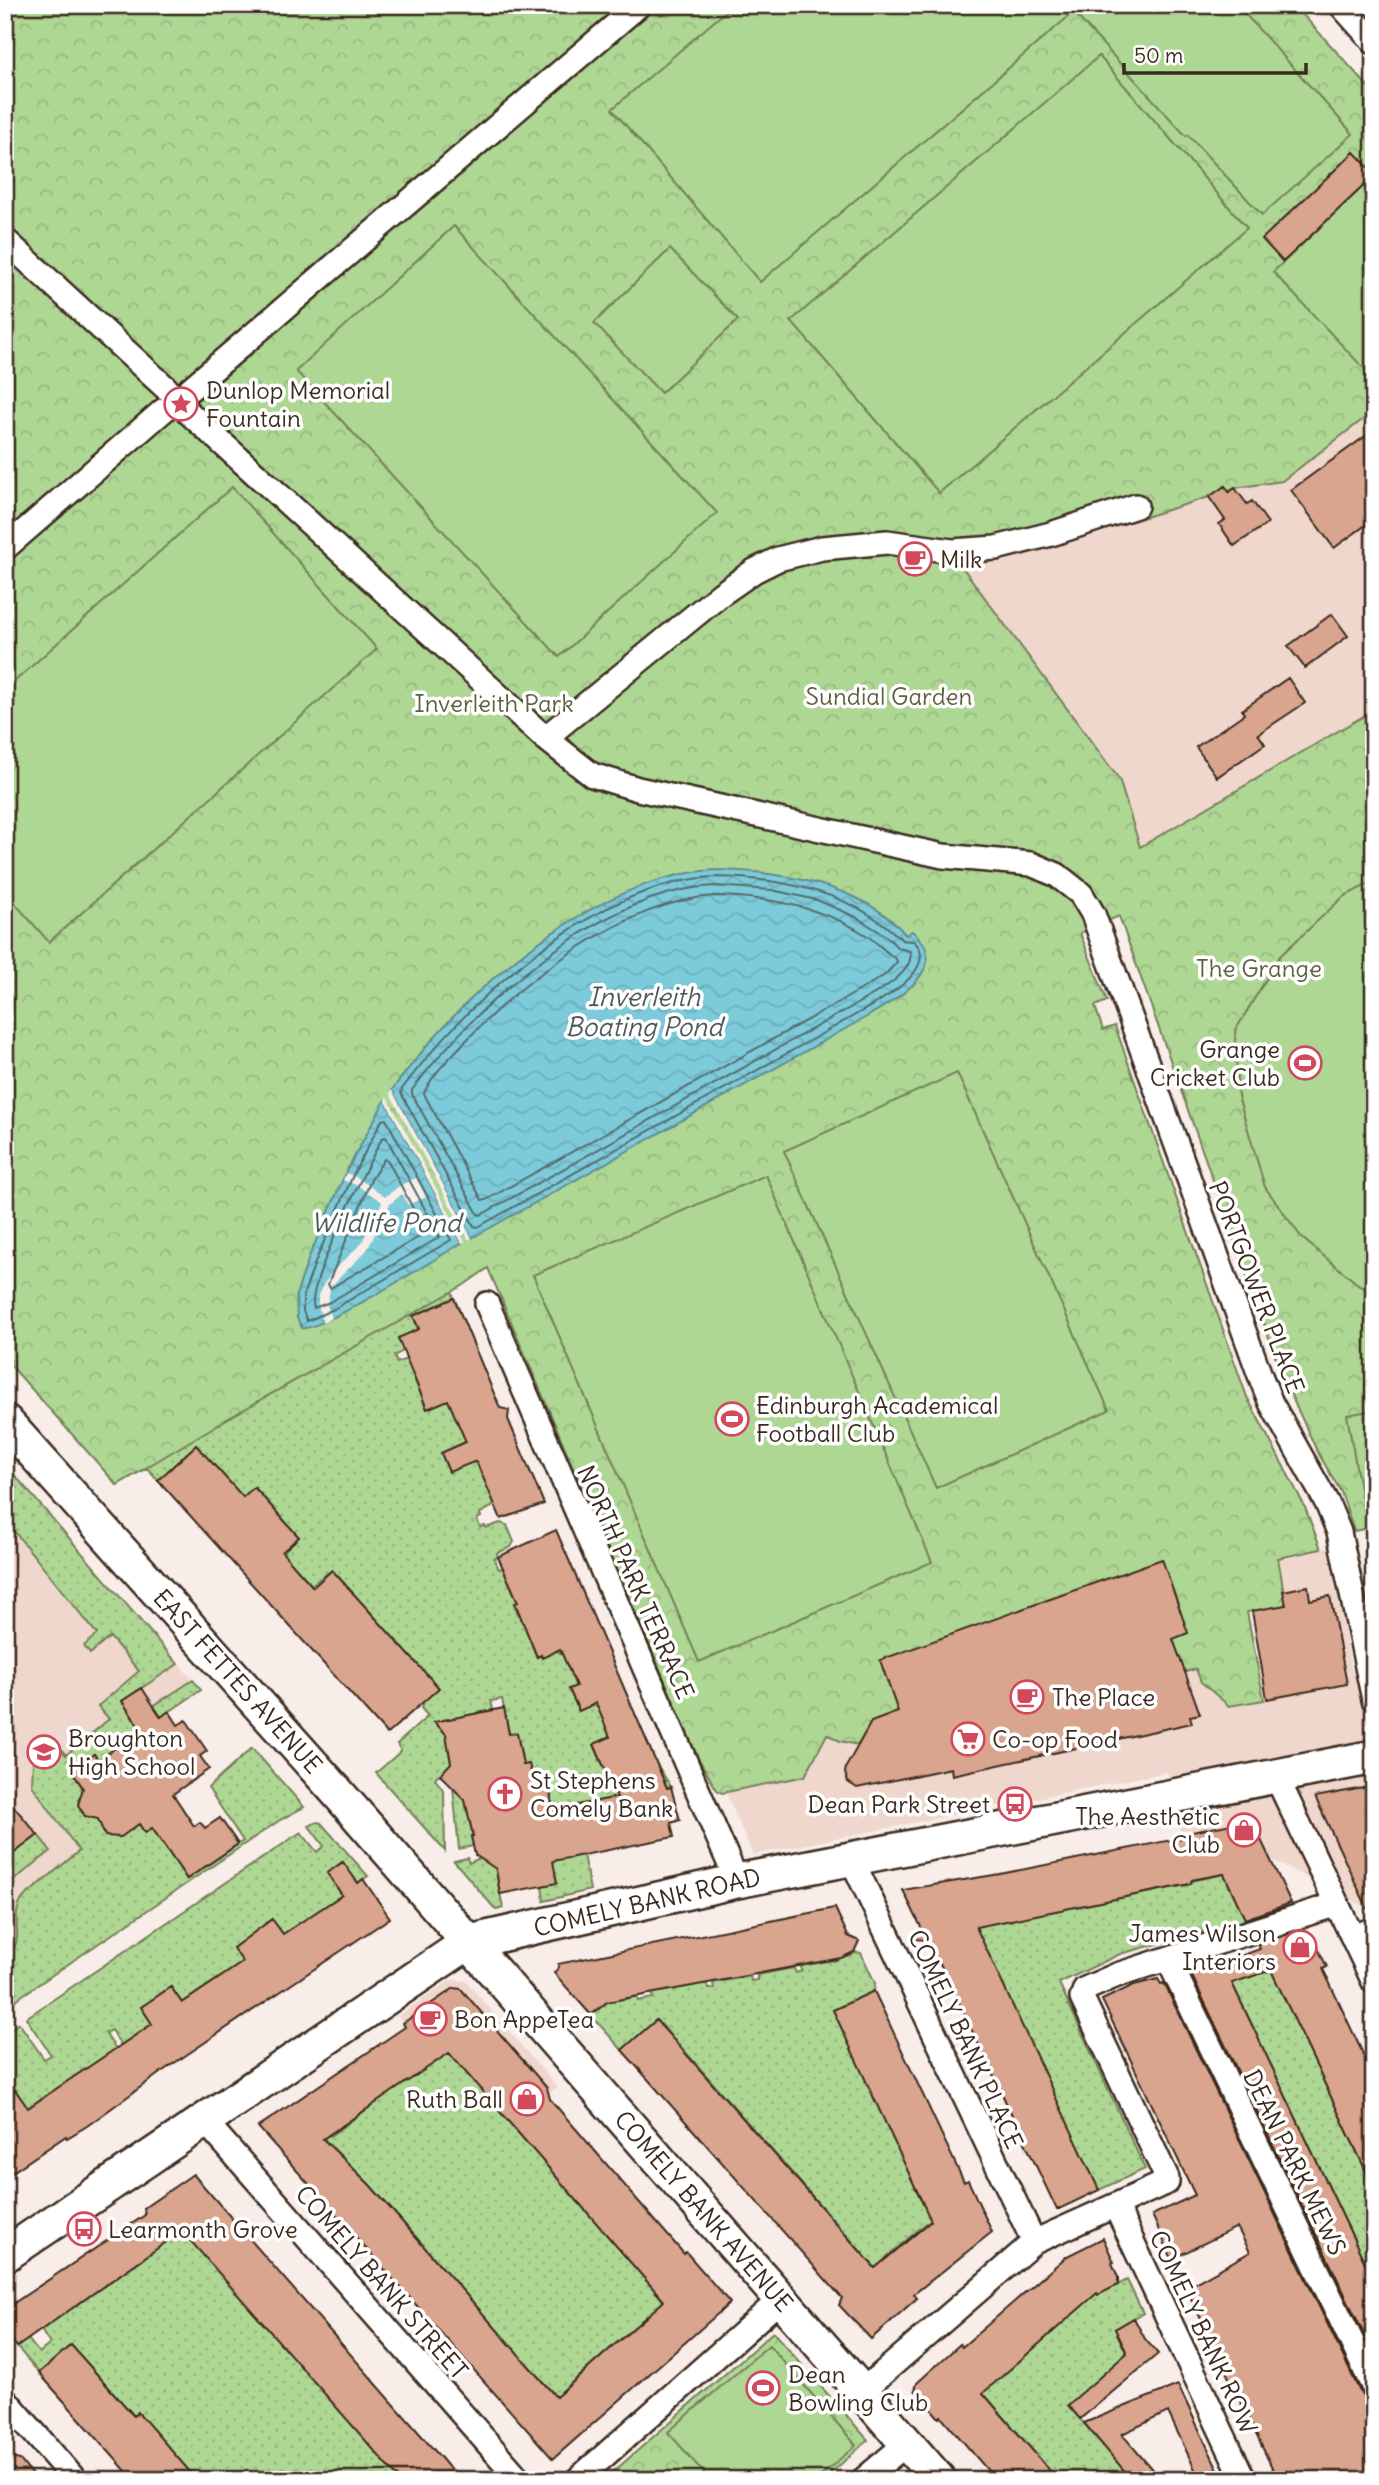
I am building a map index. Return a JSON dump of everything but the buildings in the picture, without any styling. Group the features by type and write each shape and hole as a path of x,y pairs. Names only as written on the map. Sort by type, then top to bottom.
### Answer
{"main road":[{"name":"EAST FETTES AVENUE","path":"5,1421 469,1942"},
{"name":"COMELY BANK ROAD","path":"5,2255 469,1942 737,1881 1374,1757"},
{"name":"COMELY BANK AVENUE","path":"469,1942 939,2480"}],"street":[{"path":"190,389 639,5"},
{"path":"1341,5 1374,42"},
{"path":"5,240 165,399 168,414 179,417 189,413 195,399 190,389 176,384 165,399 5,548"},
{"path":"189,413 545,738 721,594 754,571 778,559 822,548 887,542 952,551 996,548 1064,530 1136,506"},
{"name":"PORTGOWER PLACE","path":"545,738 592,775 607,782 943,856 1031,864 1057,875 1081,894 1093,914 1271,1403 1339,1532 1374,1700"},
{"name":"NORTH PARK TERRACE","path":"487,1304 737,1881"},
{"path":"1276,1776 1337,1904 1363,1933 1374,1982"},
{"name":"COMELY BANK PLACE","path":"851,1858 1034,2242"},
{"path":"861,2392 1034,2242 1167,2182 1082,1998 1083,1992 1117,1975 1337,1904"},
{"name":"DEAN PARK MEWS","path":"1168,1959 1374,2388"},
{"name":"COMELY BANK STREET","path":"204,2120 520,2480"},
{"name":"COMELY BANK ROW","path":"1116,2207 1244,2480"},
{"path":"577,2480 781,2299"},
{"path":"5,2399 75,2480"},
{"path":"863,2480 906,2443"}],"shaded area":[{"path":"1374,411 1374,710 1140,847 1119,779 963,567 1126,523 1212,494 1225,486 1237,489 1282,481"},
{"name":"Broughton High School","path":"5,1464 193,1680 33,1785 130,1922 5,2007"},
{"path":"1330,1547 1351,1668 1374,1663 1374,1905 1367,1908 1272,1860 1227,1879 1194,1880 1191,1883 1167,1772 753,1855 726,1793 805,1776 826,1735 858,1745 871,1722 1165,1616 1197,1669 1229,1706 1267,1699 1252,1611 1286,1604 1278,1558"},
{"path":"451,1980 466,1981 557,2087 513,2127 468,2075 431,2065 398,2016"}],"green space":[{"name":"Inverleith Park","path":"5,5 1294,5 1374,93 1374,411 1282,481 1235,488 1229,492 1225,486 1209,497 1126,523 963,568 1119,779 1140,847 1374,710 1374,1527 1354,1531 1341,1492 1317,1451 1284,1380 1119,916 1080,933 1107,1001 1095,1006 1103,1030 1115,1026 1247,1397 1304,1505 1321,1549 1278,1558 1286,1605 1247,1612 1264,1700 1229,1706 1201,1682 1196,1669 1185,1672 1164,1616 871,1722 858,1745 840,1741 827,1734 805,1776 722,1793 717,1790 698,1758 488,1268 464,1285 227,1419 117,1485 5,1359"},
{"path":"733,5 1058,5 1068,17 760,282 612,109"},
{"path":"1067,5 1237,5 1353,134 1262,215"},
{"path":"1099,56 1247,228 939,493 791,321"},
{"path":"1372,178 1374,370 1369,374 1273,272"},
{"path":"454,226 717,513 559,657 296,371"},
{"path":"670,249 738,320 661,393 594,323"},
{"path":"232,487 377,649 49,942 5,892 5,690"},
{"name":"Grange Cricket Club","path":"1374,881 1374,1290 1359,1285 1302,1238 1265,1187 1238,1096 1235,1031 1280,956 1343,897"},
{"path":"957,1073 1109,1410 936,1488 784,1151"},
{"name":"Edinburgh Academical Football Club","path":"766,1175 932,1562 699,1662 533,1275"},
{"path":"488,1268 452,1292 454,1298 413,1316 419,1331 398,1338 403,1351 394,1356 397,1363 406,1359 427,1409 441,1403 440,1400 448,1399 455,1414 496,1397 498,1401 485,1407 463,1443 441,1453 449,1471 471,1462 478,1464 525,1461 530,1471 491,1488 496,1500 492,1507 480,1513 481,1517 477,1519 480,1527 486,1528 500,1523 507,1525 514,1542 511,1547 497,1553 498,1557 494,1559 499,1569 503,1568 518,1602 514,1604 518,1614 523,1613 536,1644 532,1646 537,1657 557,1651 562,1654 582,1683 569,1690 579,1711 591,1705 598,1707 609,1734 607,1739 594,1745 603,1765 655,1761 671,1787 626,1795 583,1855 590,1890 544,1901 542,1886 552,1884 556,1878 550,1869 556,1825 549,1785 535,1787 531,1770 523,1765 517,1733 509,1734 502,1699 491,1701 493,1710 443,1720 452,1769 437,1775 435,1779 444,1791 445,1851 376,1773 401,1751 397,1744 428,1716 421,1708 424,1701 438,1688 364,1605 335,1593 345,1584 332,1570 311,1585 284,1555 286,1549 299,1537 255,1488 243,1498 187,1453 158,1480 147,1468 117,1485 102,1468 142,1414"},
{"path":"1374,1410 1374,1498 1362,1500 1347,1415"},
{"path":"5,1464 178,1664 122,1701 133,1719 193,1680 201,1690 98,1760 94,1754 71,1770 84,1790 78,1800 80,1811 90,1818 102,1816 118,1838 139,1824 145,1833 152,1828 187,1879 243,1841 208,1788 252,1748 304,1807 280,1820 5,2007 5,1957 16,1944 19,1906 23,1898 79,1851 32,1785 33,1760 54,1741 66,1755 109,1719 98,1706 139,1671 110,1637 90,1654 84,1646 97,1634 5,1520"},
{"path":"453,1788 465,1800 473,1846 459,1849"},
{"path":"321,1823 368,1876 358,1883 342,1862 327,1873 342,1895 283,1934 272,1919 265,1923 276,1939 237,1945 233,1948 243,1962 182,2003 170,1987 160,1994 162,1998 152,2024 121,2045 111,2030 105,2033 116,2049 27,2108 15,2089 7,2094 5,2033 19,2023 44,2059 51,2055 26,2018 301,1832 317,1852 324,1846 309,1826"},
{"path":"38,1835 51,1851 5,1887 5,1860"},
{"path":"493,1857 503,1908 496,1910 454,1861 467,1858 469,1863 480,1858 483,1860"},
{"path":"1224,1874 1246,1920 1120,1954 1059,1983 1145,2169 1099,2190 1009,2000 967,1920 989,1924 1190,1884 1194,1880"},
{"path":"855,1952 861,1953 875,1983 874,1991 833,2010 940,2216 925,2224 887,2257 887,2263 878,2271 661,2024 652,2024 622,2050 591,2015 607,2002 637,1996 638,2001 653,1998 652,1992 701,1983 707,1985 708,1989 714,1989 713,1983 750,1976 751,1981 757,1980 757,1975 794,1968 796,1973 802,1971 801,1966 834,1961"},
{"path":"1271,1970 1374,2188 1374,2282 1232,1983"},
{"path":"449,2050 664,2301 561,2392 561,2396 556,2400 552,2392 369,2184 322,2137 327,2133 330,2136"},
{"path":"185,2228 400,2480 197,2480 138,2413 134,2416 71,2345 39,2373 17,2347 28,2339 39,2353 50,2344 41,2330 144,2258 136,2246 143,2242 151,2253"},
{"path":"1127,2280 1143,2313 1115,2329 1127,2354 1068,2405 1133,2480 1058,2480 985,2395 979,2396 1098,2292 1100,2294"},
{"name":"Dean Bowling Club","path":"773,2332 868,2440 823,2480 604,2480"},
{"name":"Dean Bowling Club","path":"769,2345 856,2445 816,2480 710,2480 668,2432"}],"water":[{"name":"Inverleith Boating Pond","path":"715,870 765,873 791,878 843,892 867,903 906,935 912,931 924,944 928,956 925,968 907,990 870,1015 472,1238 392,1090 450,1020 476,994 536,944 570,921 642,886 678,875"},
{"name":"Wildlife Pond","path":"385,1100 462,1243 354,1307 313,1326 302,1328 297,1318 296,1295 309,1257 347,1170"}],"pier":[{"path":"392,1090 472,1238 469,1240 390,1094"},
{"path":"387,1097 465,1242 462,1243 385,1100"},
{"path":"346,1173 385,1197 416,1178 426,1197 408,1205 402,1194 390,1204 367,1250 330,1289 327,1305 332,1318 323,1323 318,1295 333,1271 361,1244 382,1202 358,1186 343,1180"}],"place":[{"name":"Dunlop Memorial Fountain","path":"181,404"},
{"name":"Milk","path":"915,559"},
{"name":"Grange Cricket Club","path":"1305,1063"},
{"name":"Edinburgh Academical Football Club","path":"732,1419"},
{"name":"The Place","path":"1027,1697"},
{"name":"Co-op Food","path":"968,1739"},
{"name":"Broughton High School","path":"44,1752"},
{"name":"St Stephens Comely Bank","path":"505,1794"},
{"name":"Dean Park Street","path":"1015,1804"},
{"name":"The Aesthetic Club","path":"1244,1830"},
{"name":"James Wilson Interiors","path":"1300,1947"},
{"name":"Bon AppeTea","path":"430,2019"},
{"name":"Ruth Ball","path":"527,2099"},
{"name":"Learmonth Grove","path":"84,2229"},
{"name":"Dean Bowling Club","path":"763,2388"}],"park label":[{"name":"Sundial Garden","path":"889,696"},
{"name":"The Grange","path":"1259,968"}]}
